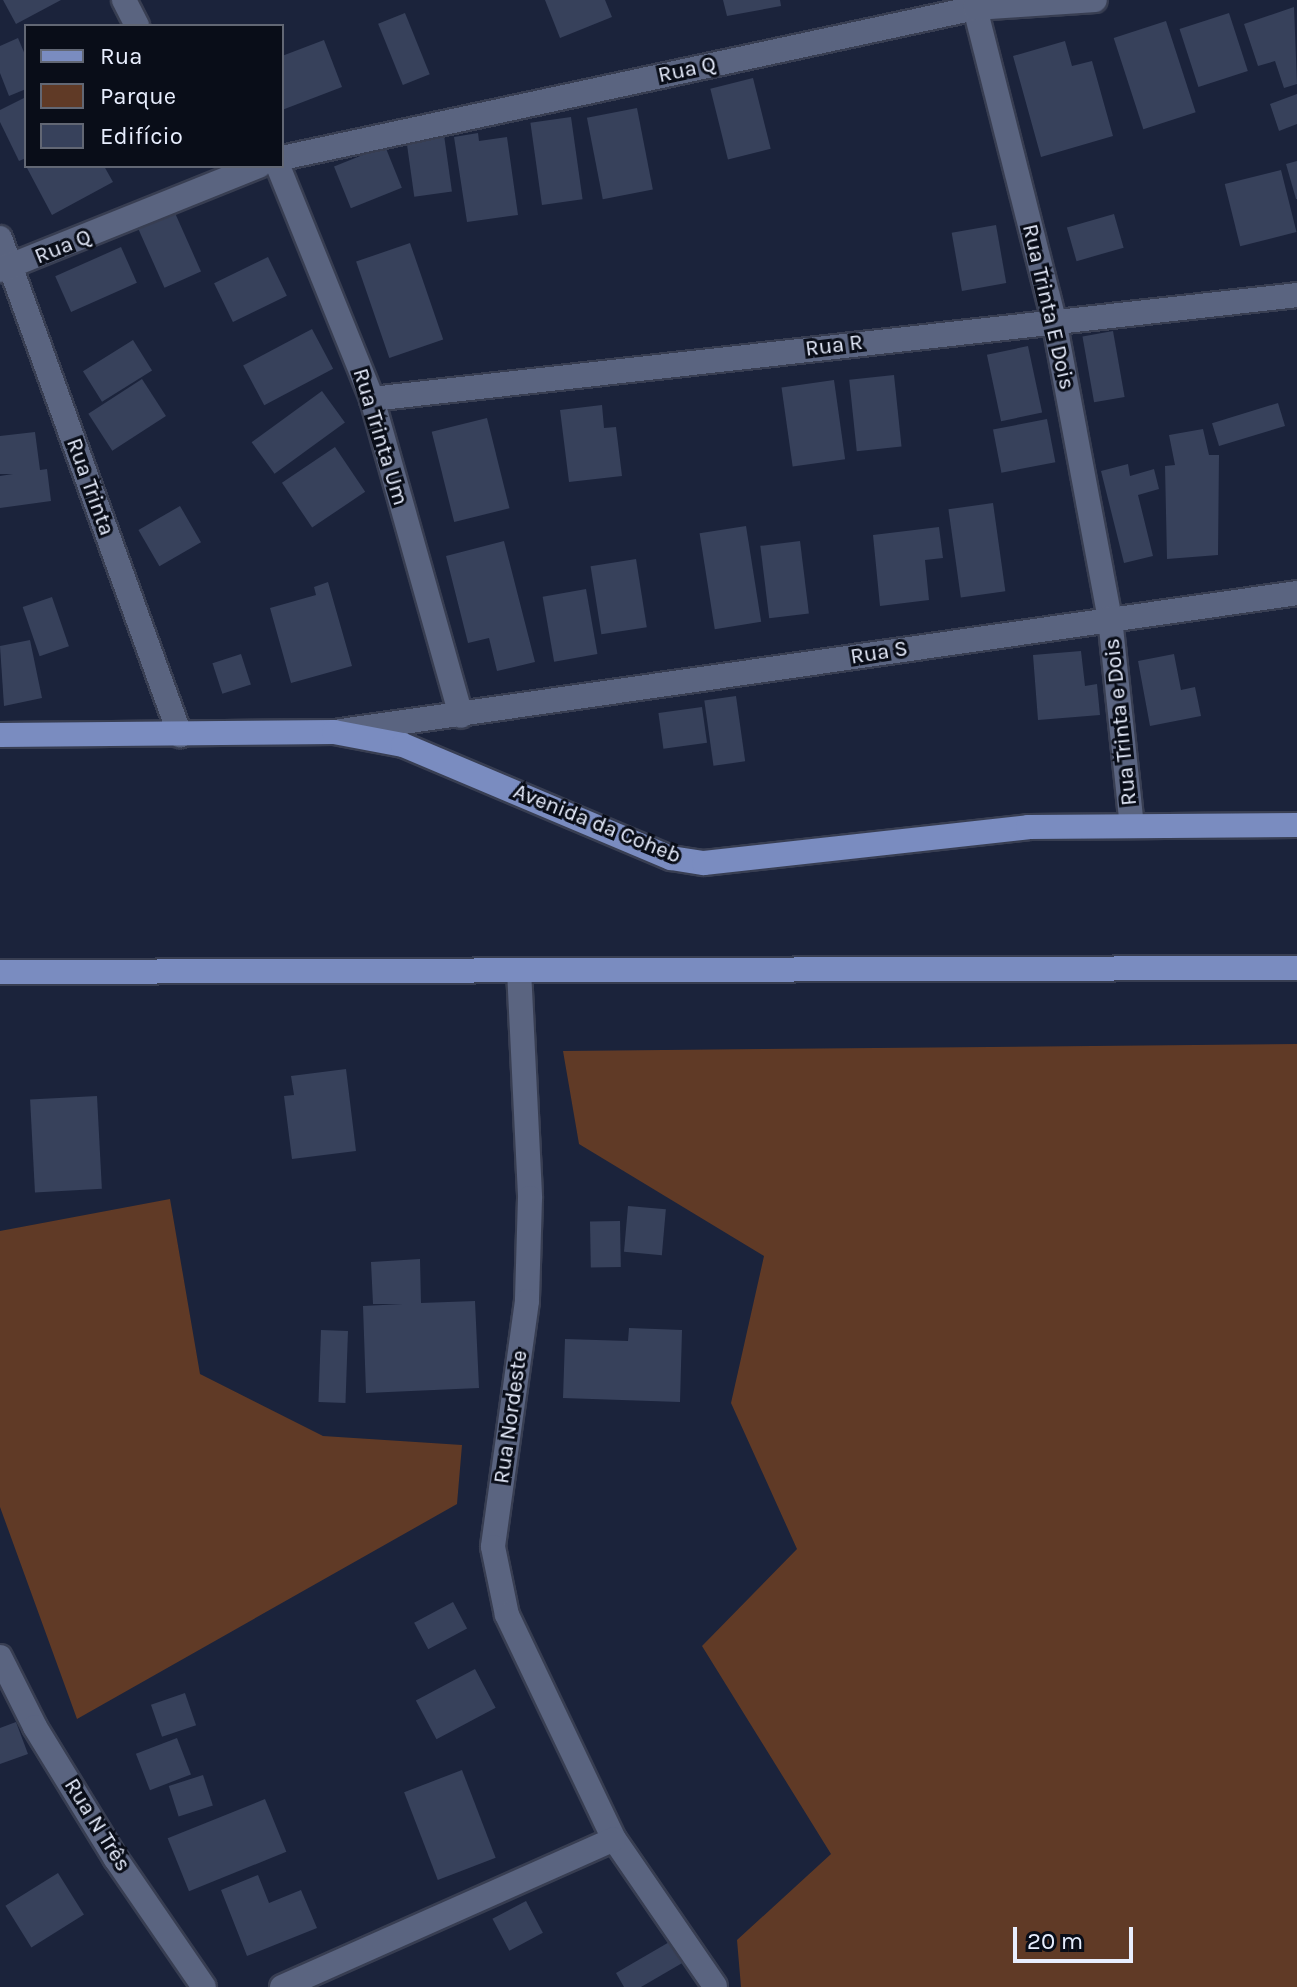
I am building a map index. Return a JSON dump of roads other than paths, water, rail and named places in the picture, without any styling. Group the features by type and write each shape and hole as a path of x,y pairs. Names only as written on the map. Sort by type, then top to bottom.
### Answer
{"main road":[{"name":"Avenida da Coheb","path":"0,735 334,732 403,745 671,858 704,863 913,837 1028,827 1297,825"},
{"path":"0,972 1297,968"}],"street":[{"path":"124,0 136,24"},
{"name":"Rua Q","path":"284,158 974,4 1095,0"},
{"name":"Rua Trinta E Dois","path":"974,4 1054,320 1110,618"},
{"name":"Rua Q","path":"5,270 254,168"},
{"name":"Rua Trinta Um","path":"279,168 372,399 461,716"},
{"name":"Rua Trinta","path":"0,238 5,270 180,735"},
{"name":"Rua R","path":"372,399 1297,295"},
{"name":"Rua S","path":"334,732 1297,593"},
{"name":"Rua Trinta e Dois","path":"1110,618 1132,826"},
{"name":"Rua Nordeste","path":"519,970 530,1198 527,1301 493,1547 507,1615 614,1839 715,1986"},
{"name":"Rua N Três","path":"0,1657 35,1727 116,1859 204,1987"},
{"path":"282,1987 614,1839"}]}
